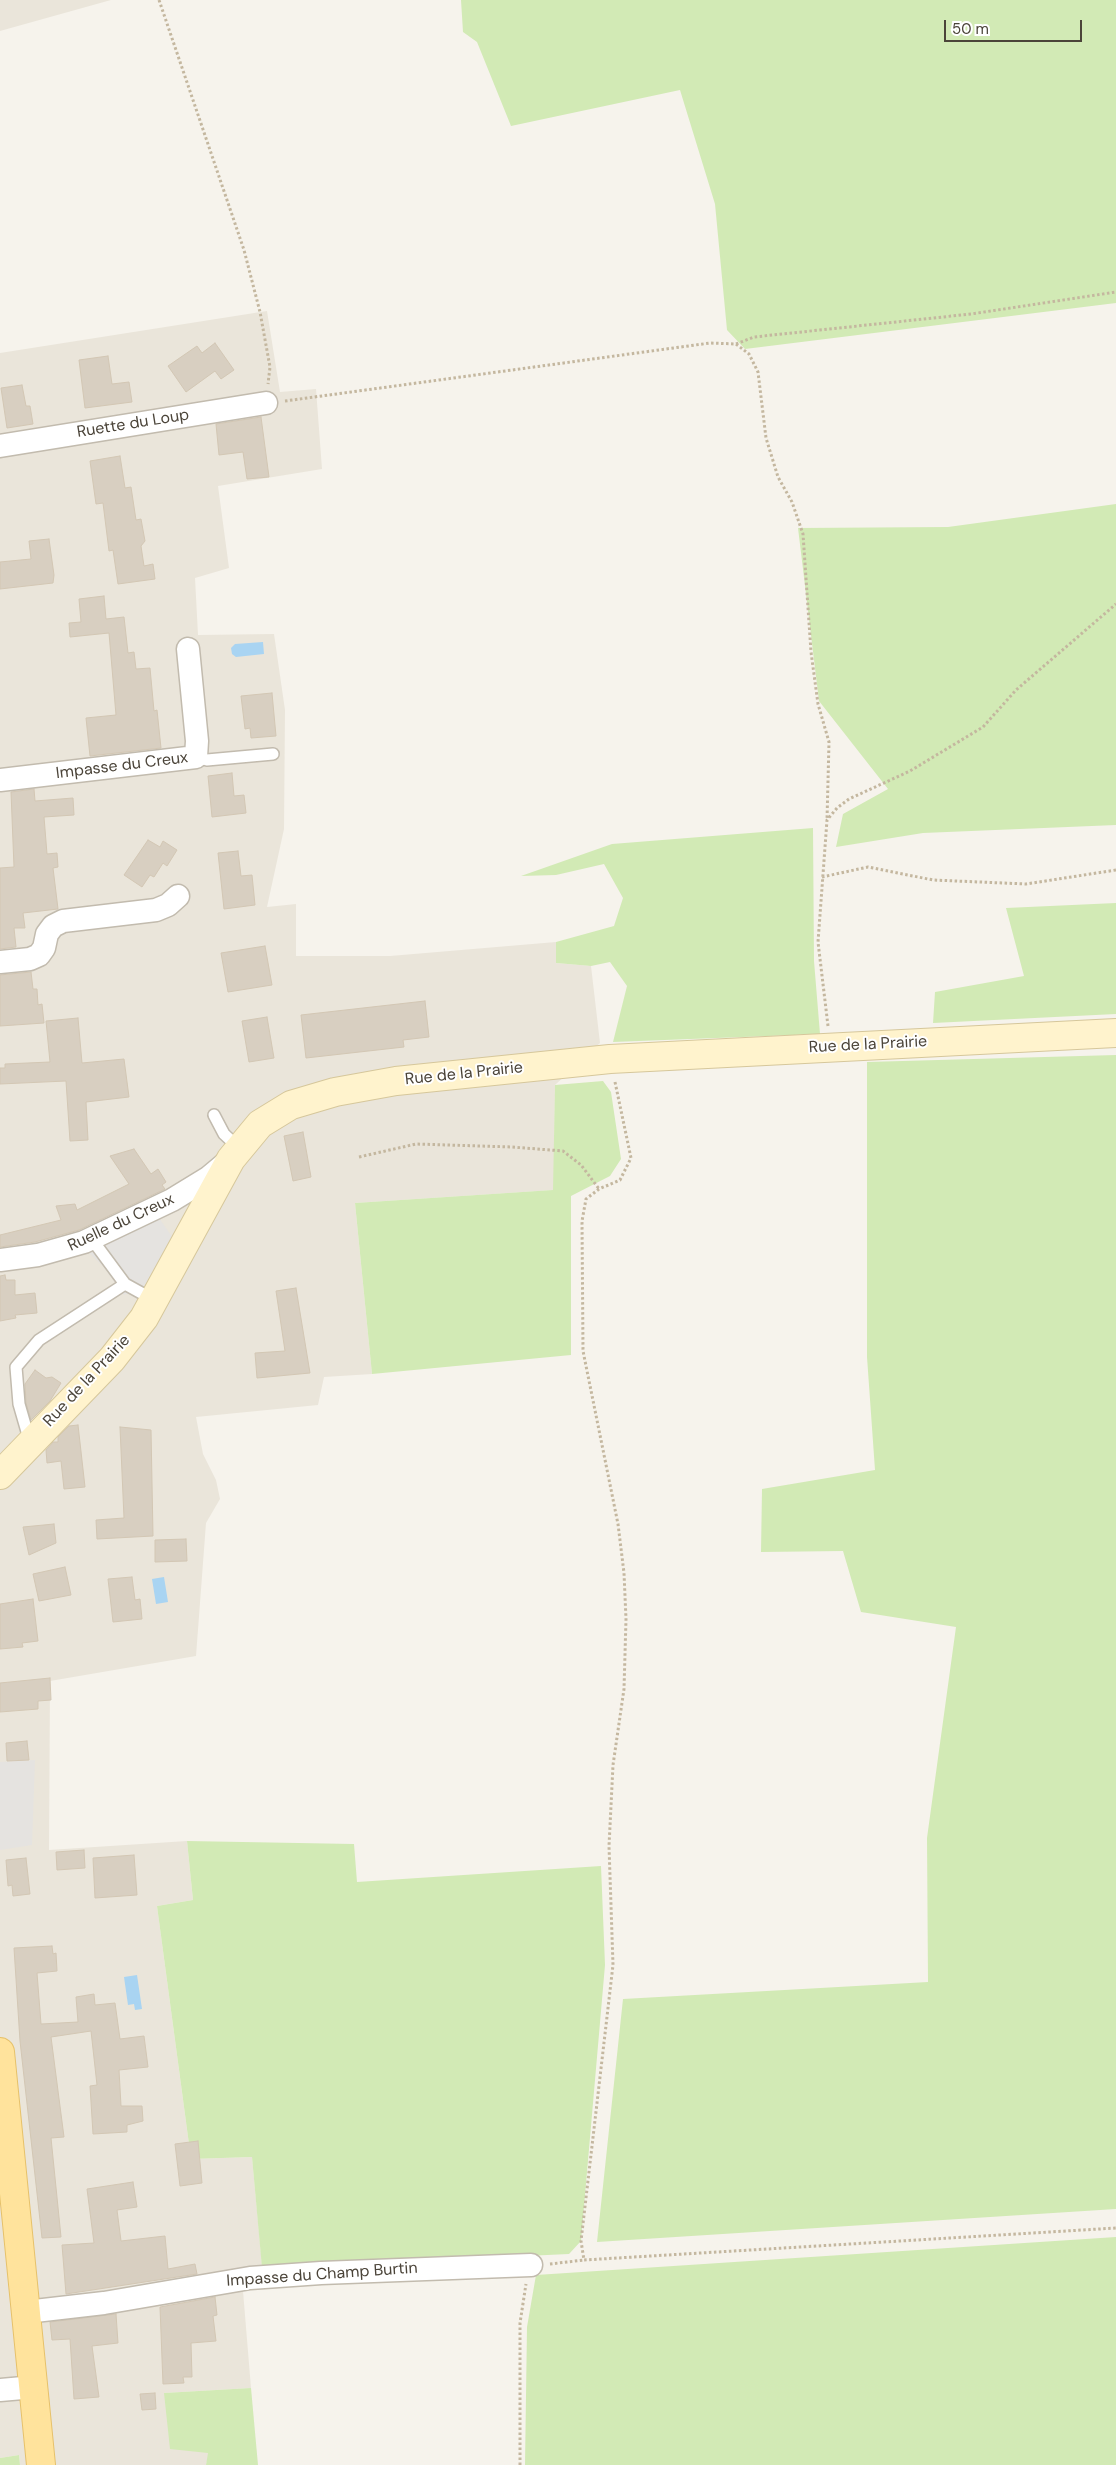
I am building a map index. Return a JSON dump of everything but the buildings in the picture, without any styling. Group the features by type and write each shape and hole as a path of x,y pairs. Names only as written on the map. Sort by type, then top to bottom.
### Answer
{"main road":[{"path":"0,2052 9,2222 26,2312 41,2465"}],"street":[{"name":"Ruette du Loup","path":"0,446 266,403"},
{"name":"Impasse du Creux","path":"0,780 196,757 198,741 188,649"},
{"path":"0,962 30,959 39,955 44,948 47,934 53,926 63,921 156,910 168,906 178,896"},
{"name":"Rue de la Prairie","path":"0,1475 112,1359 144,1318 193,1226 235,1154 248,1136 274,1114 291,1105 335,1092 396,1081 610,1059 830,1046 1116,1033"},
{"name":"Ruelle du Creux","path":"0,1260 66,1249 91,1238 172,1200 208,1178 235,1154"},
{"path":"172,1200 193,1226"},
{"name":"Impasse du Champ Burtin","path":"26,2312 104,2302 250,2278 321,2273 531,2265"},
{"path":"0,2390 34,2388"}],"lane":[{"path":"196,757 207,760 273,754"},
{"path":"214,1114 235,1154"},
{"path":"91,1238 125,1284 154,1300"},
{"path":"30,1442 19,1404 16,1367 39,1340 125,1284"}],"path":[{"path":"159,0 246,258 260,312 270,367 266,403 710,343 736,344 754,337 970,314 1116,292"},
{"path":"736,344 749,354 758,372 766,438 778,477 792,502 803,534 811,652 818,704 829,742 827,820 818,942 830,1046"},
{"path":"827,820 837,808 849,799 910,771 983,727 1016,690 1116,604"},
{"path":"822,877 868,867 933,880 1026,884 1116,870"},
{"path":"584,2260 581,2241 613,1965 609,1846 613,1765 624,1689 626,1619 624,1573 618,1524 583,1351 582,1221 586,1199 599,1189 620,1180 631,1158 610,1059"},
{"path":"359,1157 416,1144 512,1147 564,1151 580,1164 599,1189"},
{"path":"520,2465 520,2323 531,2265 584,2260 1116,2228"}],"shaded area":[{"path":"0,0 111,0 0,31"},
{"path":"267,311 280,392 316,389 322,469 218,486 229,568 195,578 198,635 274,634 285,710 284,829 267,907 296,904 296,956 390,956 556,942 556,963 591,966 600,1043 555,1085 554,1190 355,1203 372,1374 324,1377 318,1405 196,1417 203,1454 216,1480 220,1499 206,1523 196,1656 50,1681 49,1850 187,1841 193,1900 157,1906 191,2159 252,2157 264,2286 243,2291 251,2388 164,2393 209,2453 206,2465 20,2465 19,2455 0,2458 0,353"},
{"path":"159,1218 177,1244 145,1303 130,1293 124,1295 103,1266 83,1247"},
{"path":"35,1760 32,1845 0,1850 0,1762"}],"green space":[{"path":"461,0 1116,0 1116,303 745,349 727,330 715,204 680,90 511,126 477,42 463,32"},
{"path":"1116,504 1116,825 923,833 836,847 843,814 888,789 819,701 798,528 948,527"},
{"path":"813,828 814,961 820,1034 613,1042 627,986 610,962 591,966 556,963 556,942 614,926 623,898 604,864 556,875 521,876 612,844"},
{"path":"1116,903 1116,1014 933,1023 935,992 1024,976 1006,908"},
{"path":"1116,1055 1116,2209 597,2242 623,1999 928,1982 927,1838 956,1627 861,1612 843,1551 761,1552 762,1489 875,1470 867,1357 867,1062"},
{"path":"603,1081 611,1092 621,1159 610,1176 571,1196 571,1355 372,1374 355,1203 553,1190 555,1085"},
{"path":"187,1841 354,1844 357,1882 601,1866 605,1965 581,2241 569,2254 262,2268 252,2157 191,2159 157,1906 193,1900"},
{"path":"1116,2237 1116,2465 525,2465 527,2327 536,2275"},
{"path":"251,2388 258,2465 206,2465 208,2453 170,2449 164,2393"},
{"path":"19,2455 20,2465 0,2465 0,2458"}],"water":[{"path":"263,642 264,654 236,657 232,654 231,648 235,644"},
{"path":"164,1577 168,1602 156,1604 152,1579"},
{"path":"137,1975 142,2009 135,2010 134,2004 128,2005 124,1977"}]}
